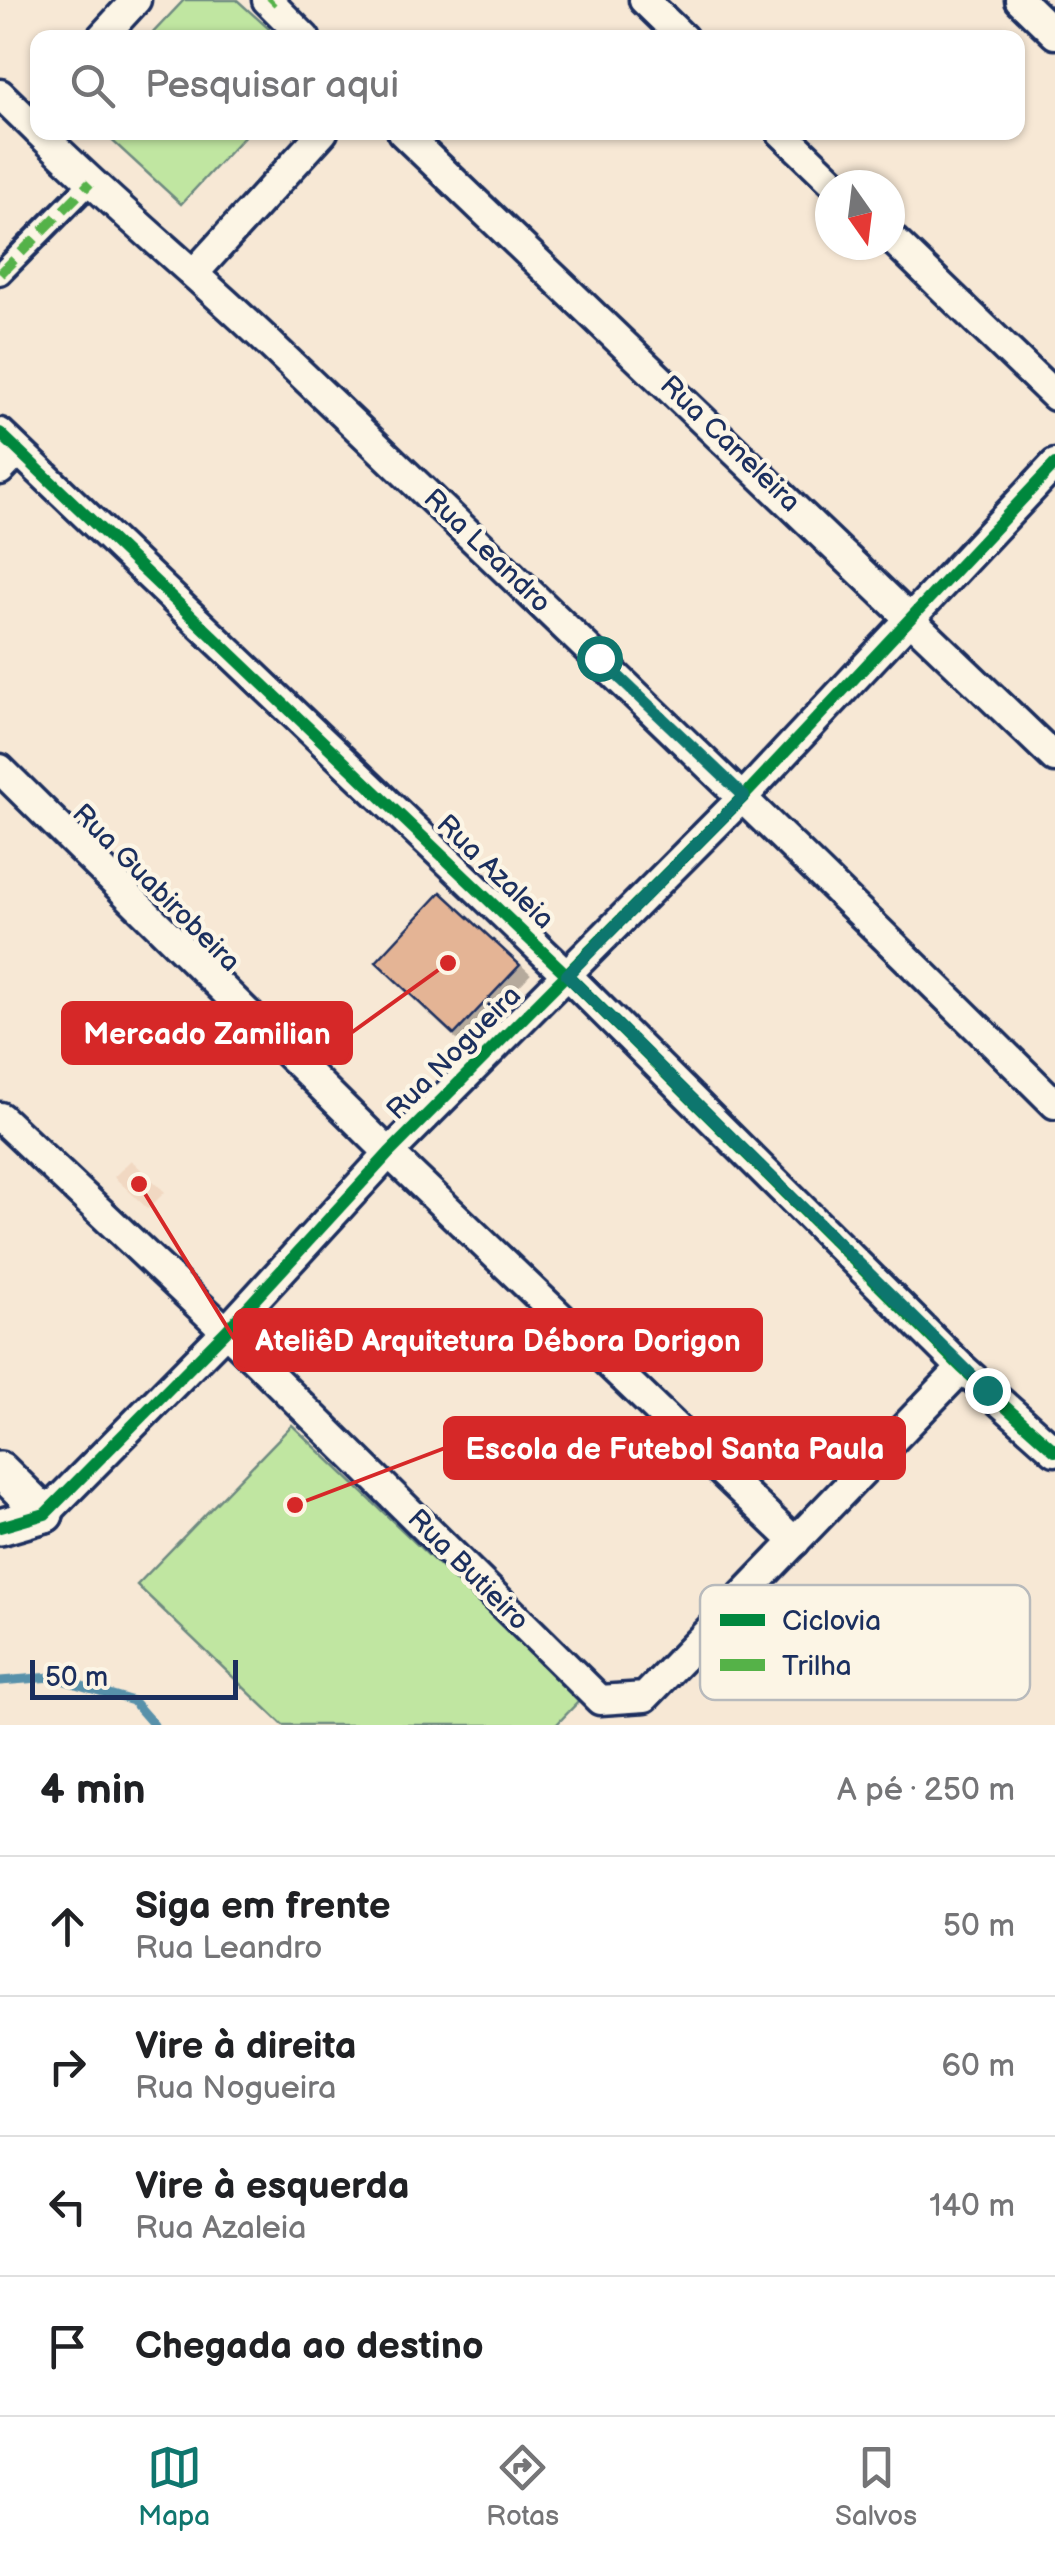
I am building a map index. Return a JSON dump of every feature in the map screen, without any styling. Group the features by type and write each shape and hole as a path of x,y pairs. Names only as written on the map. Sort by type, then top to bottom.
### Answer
{"street":[{"path":"108,30 136,0"},
{"path":"644,0 675,30"},
{"path":"1020,0 1055,34"},
{"path":"270,1 297,30"},
{"name":"Rua Leandro","path":"0,94 30,118"},
{"name":"Rua Leandro","path":"51,140 90,183 194,272 744,796 1055,1104"},
{"path":"194,272 316,140"},
{"name":"Rua Caneleira","path":"410,140 1055,758"},
{"path":"790,140 821,170"},
{"path":"0,274 90,183"},
{"path":"905,251 1055,396"},
{"name":"Rua Azaleia","path":"6,452 567,975 962,1368 1049,1433"},
{"name":"Rua Nogueira","path":"0,1527 45,1514 226,1330 389,1153 744,796 1055,464"},
{"name":"Rua Guabirobeira","path":"0,769 389,1153 795,1542"},
{"name":"Rua Butieiro","path":"0,1117 226,1330 600,1700 646,1696 700,1640"},
{"path":"795,1542 962,1368"},
{"path":"0,1470 45,1514"},
{"name":"Rua Butieiro","path":"753,1585 795,1542"}],"shaded area":[{"path":"131,1160 165,1192 148,1209 114,1177"}],"green space":[{"path":"184,0 237,0 270,30 156,30"},
{"path":"112,140 240,140 181,204"},
{"path":"292,1425 580,1700 556,1725 283,1725 137,1585"}],"building":[{"path":"441,892 520,965 454,1035 376,962"}],"waterway":[{"path":"0,1681 52,1677 133,1701 154,1725"}],"marked path":[{"path":"270,3 273,0"},
{"path":"0,274 90,183"}],"cycle path":[{"path":"0,433 567,975 962,1368 1055,1451"},
{"path":"0,1527 45,1514 226,1331 389,1153 744,796 1055,464"}],"place":[{"name":"Mercado Zamilian","path":"448,963"},
{"name":"AteliêD Arquitetura Débora Dorigon","path":"139,1184"},
{"name":"Escola de Futebol Santa Paula","path":"295,1505"}],"route":[{"path":"599,658 744,796 567,975 987,1390"}]}
